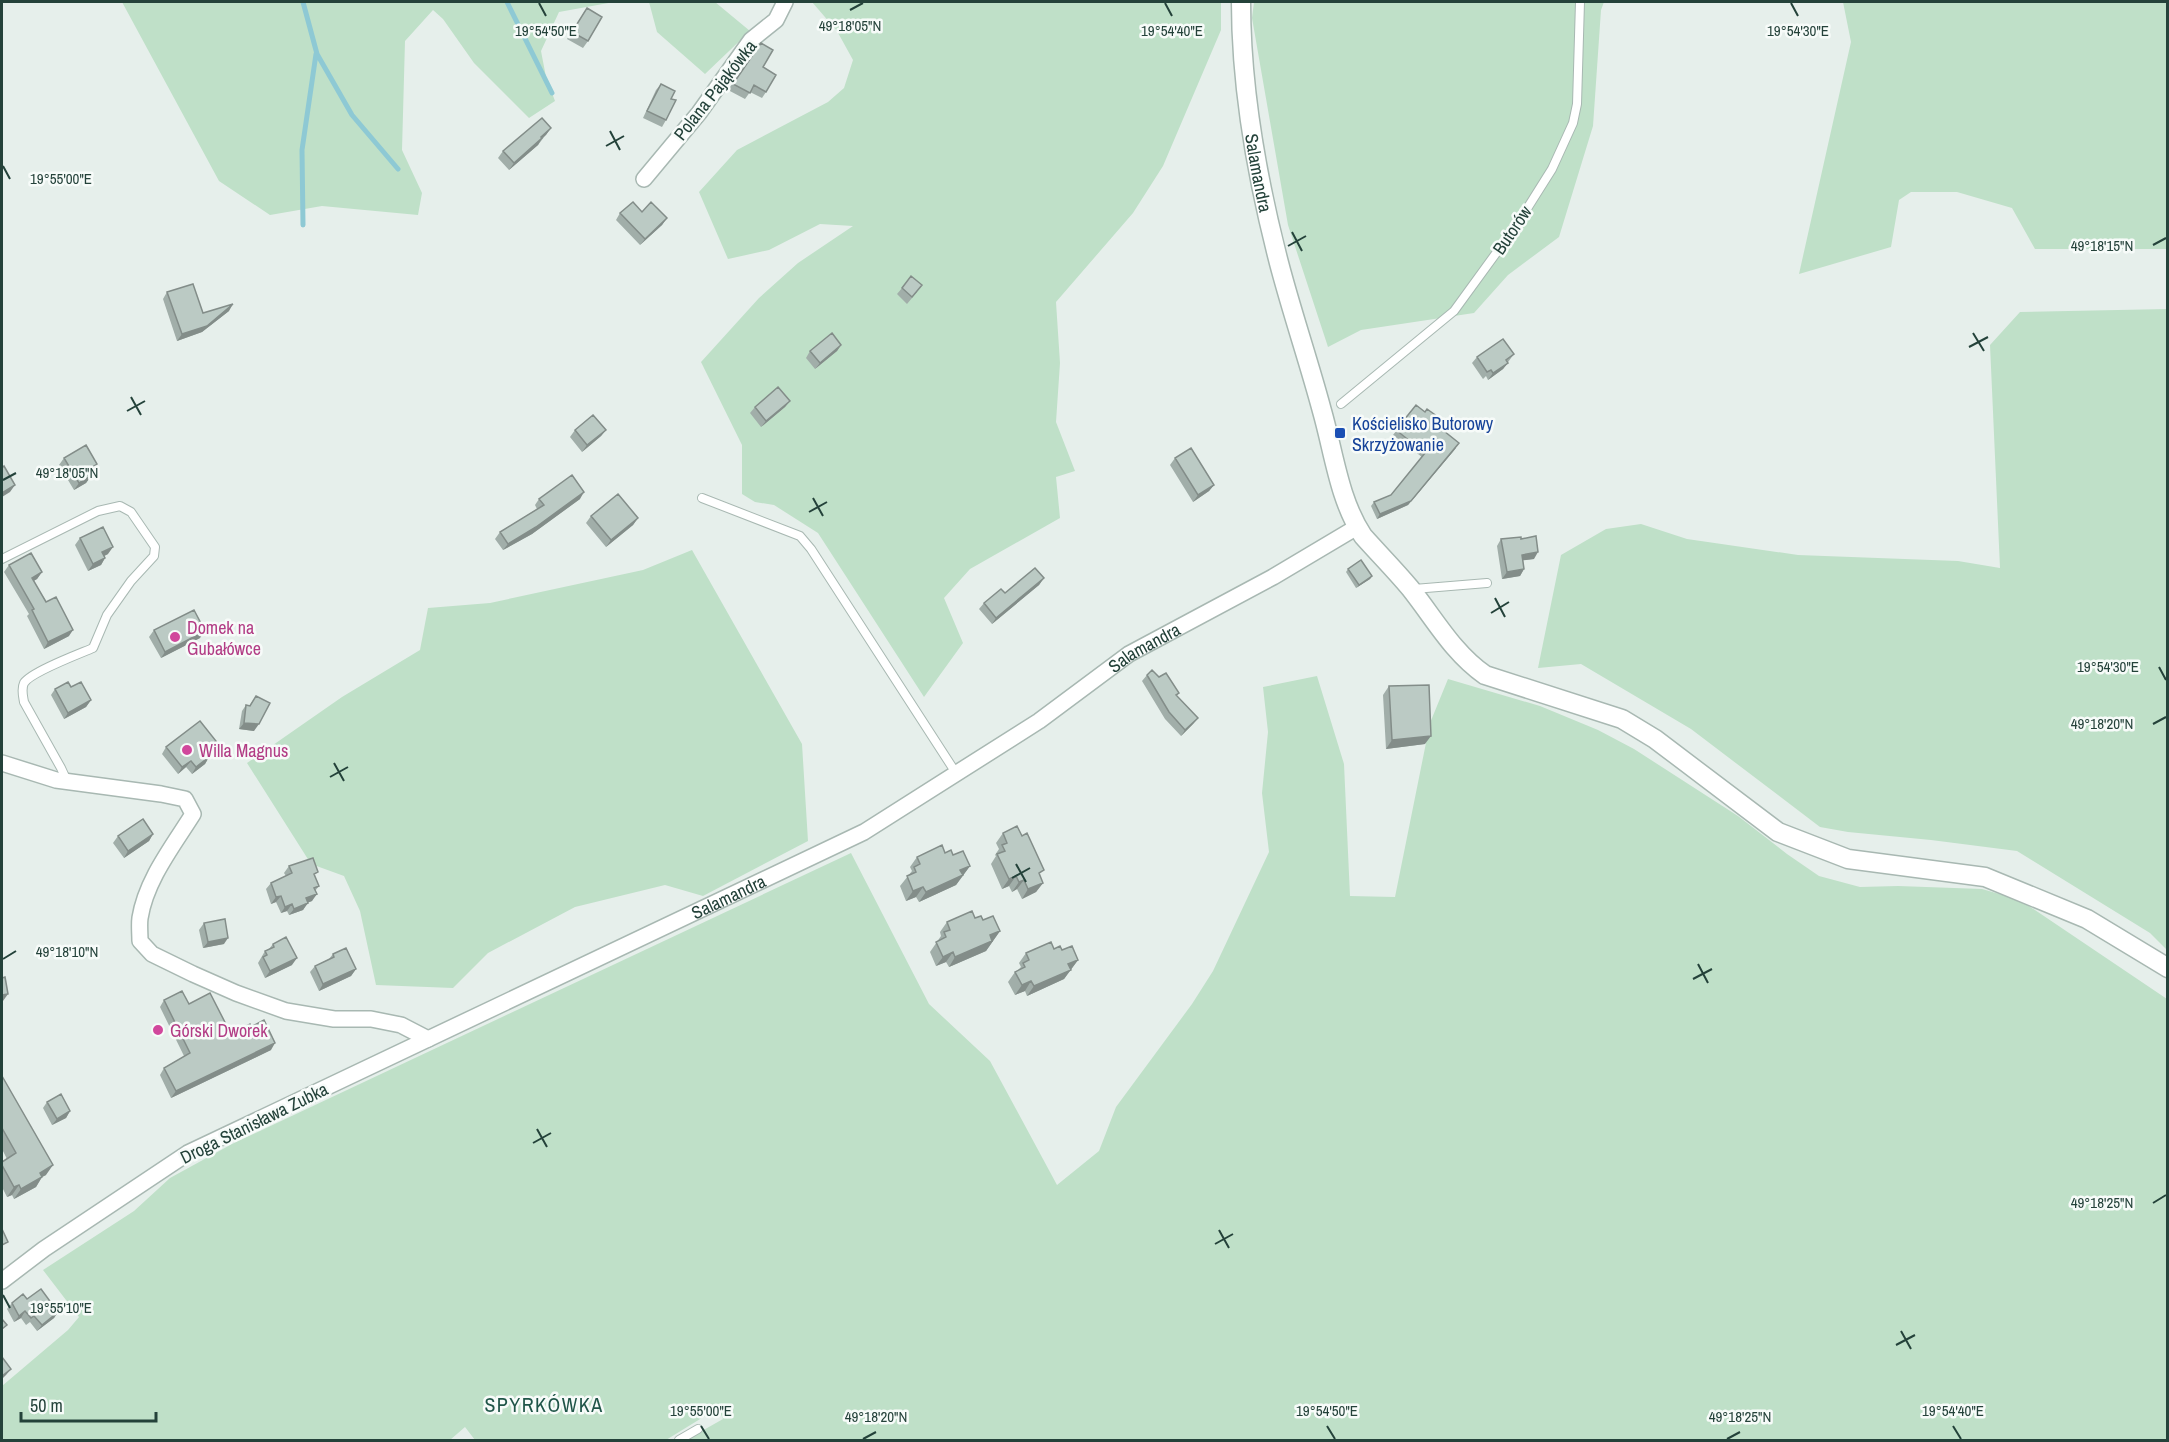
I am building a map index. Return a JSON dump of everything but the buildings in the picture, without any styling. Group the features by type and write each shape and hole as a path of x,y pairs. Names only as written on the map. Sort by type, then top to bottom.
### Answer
{"street":[{"name":"Polana Pająkówka","path":"645,179 699,112 751,40 776,20 785,2"},
{"name":"Salamandra","path":"458,1025 864,832 1039,721 1129,654 1273,577 1357,527 1343,495 1333,407 1278,262 1254,149 1245,80 1241,2"},
{"path":"1357,527 1470,664 1485,675 1622,719 1655,739 1778,832 1848,859 1985,877 2087,919 2168,968"},
{"path":"2,763 56,780 161,794 185,800 193,814 159,869 147,894 140,918 140,941 152,954 225,988 286,1011 334,1019 371,1019 401,1024 428,1039"},
{"name":"Droga Stanisława Zubka","path":"2,1281 44,1249 188,1153 458,1025"}],"lane":[{"name":"Butorów","path":"1333,407 1454,311 1518,223 1552,169 1573,123 1577,104 1580,2"},
{"path":"702,498 800,536 811,549 956,773"},
{"path":"2,559 98,511 120,506 131,512 155,547 154,556 131,580 107,615 93,648 40,672 24,682 22,691 24,702 67,781"},
{"path":"1411,590 1487,583"},
{"path":"679,1440 698,1430"}],"green space":[{"path":"122,2 614,2 559,12 541,51 546,77 555,101 529,118 474,63 443,19 433,10 405,41 402,150 422,193 418,215 322,206 270,215 219,181"},
{"path":"649,2 715,2 750,31 705,74 657,32"},
{"path":"812,2 1221,2 1221,30 1163,166 1133,213 1056,302 1060,363 1056,422 1075,471 1056,477 1060,518 970,569 944,598 963,643 924,697 818,533 774,505 755,502 742,494 742,445 701,362 759,298 798,263 853,226 820,224 769,250 728,259 699,192 737,150 828,102 844,88 853,60 837,31"},
{"path":"1254,2 1604,2 1601,10 1593,126 1559,237 1508,275 1474,313 1361,330 1328,347 1288,225 1252,18"},
{"path":"1843,2 2167,2 2167,249 2035,249 2012,208 1957,192 1911,192 1899,200 1891,247 1799,274 1851,42"},
{"path":"2167,309 2167,950 2150,933 2017,851 1820,827 1691,729 1581,664 1538,668 1561,555 1606,529 1641,524 1687,539 1798,555 1958,561 2000,568 1990,345 2020,312"},
{"path":"692,550 802,744 808,841 703,896 665,885 575,907 488,953 453,988 376,985 360,911 344,876 311,864 247,763 342,697 420,650 428,608 490,603 643,570"},
{"path":"1317,676 1344,764 1350,896 1395,897 1430,723 1448,679 1540,706 1598,730 1634,749 1738,816 1819,876 1860,887 1982,889 2020,900 2167,999 2167,1440 686,1440 723,1419 718,1408 666,1440 475,1440 465,1427 450,1440 2,1440 2,1386 68,1330 79,1317 43,1270 134,1211 170,1178 232,1144 851,853 929,1004 990,1061 1057,1185 1099,1151 1116,1107 1192,1004 1213,971 1269,852 1262,793 1268,732 1263,687"}],"waterway":[{"path":"303,2 317,54 352,115 398,169"},
{"path":"507,2 552,93"},
{"path":"303,225 302,150 316,54"}],"place":[{"name":"Kościelisko Butorowy Skrzyżowanie","path":"1340,433"},
{"name":"Domek na Gubałówce","path":"175,637"},
{"name":"Willa Magnus","path":"187,750"},
{"name":"Górski Dworek","path":"158,1030"}],"district":[{"name":"SPYRKÓWKA","path":"544,1404"}]}
